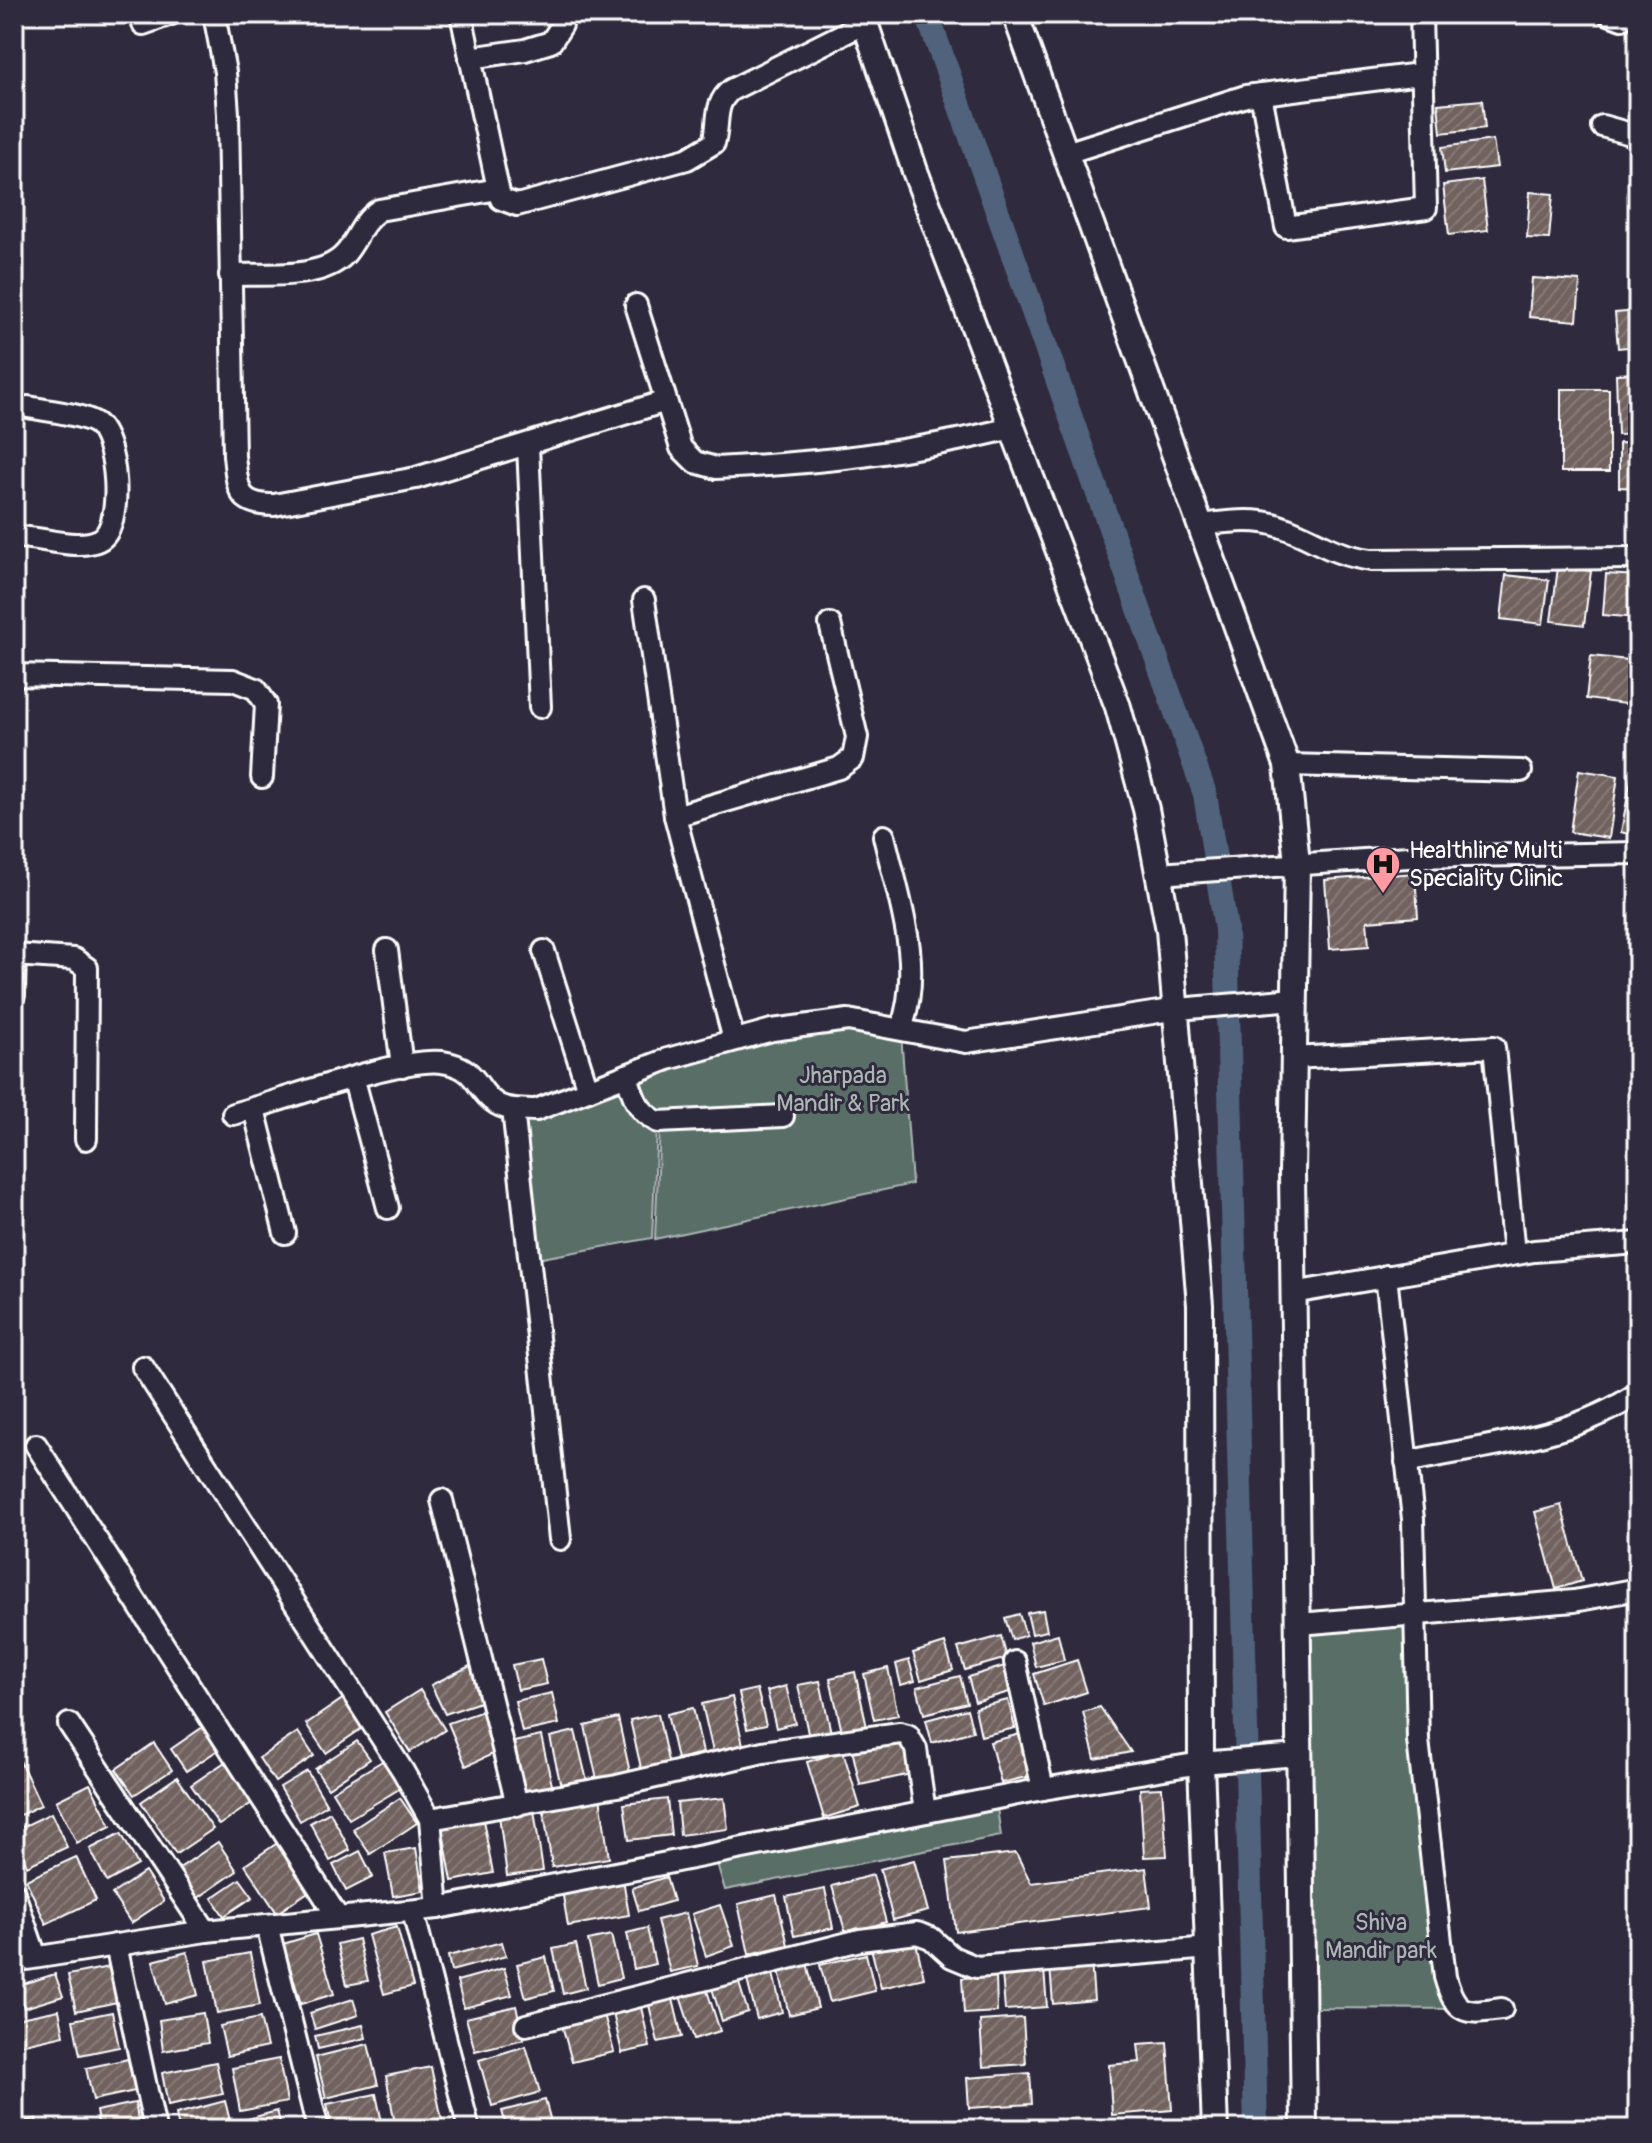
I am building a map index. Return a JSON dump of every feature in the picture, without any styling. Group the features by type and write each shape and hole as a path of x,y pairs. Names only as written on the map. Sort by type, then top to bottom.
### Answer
{"street":[{"path":"143,24 171,14"},
{"path":"214,14 225,72 228,114 234,456 238,487 245,500 257,505 274,505 330,497 416,478 666,401"},
{"path":"461,14 498,189 501,199 517,205 687,159 714,143 717,109 722,97 864,18 915,171 1118,707 1146,809 1178,1009 1200,1305 1202,1762 1215,2129"},
{"path":"470,58 525,50 551,42 562,25 562,14"},
{"path":"1015,14 1287,765 1297,863 1293,1293 1304,2129"},
{"path":"1261,94 1286,227 1426,208 1420,74 1421,14"},
{"path":"1066,153 1210,105 1261,94 1420,74"},
{"path":"1602,126 1638,136"},
{"path":"230,275 317,270 332,265 346,253 366,218 379,210 498,189"},
{"path":"636,305 681,448 695,462 716,468 858,459 921,450 1012,428"},
{"path":"14,537 85,543 99,540 110,531 114,516 112,457 105,435 95,422 28,407"},
{"path":"528,446 540,707"},
{"path":"1200,525 1259,521 1283,527 1342,556 1371,560 1638,558"},
{"path":"644,600 675,816 734,1040"},
{"path":"675,816 839,768 853,758 857,737 830,624"},
{"path":"14,675 233,680 256,689 266,704 262,777"},
{"path":"1287,765 1521,771"},
{"path":"884,836 912,962 911,1000 901,1029"},
{"path":"1158,874 1297,863 1559,852 1638,853"},
{"path":"387,950 402,1066"},
{"path":"544,951 588,1090"},
{"path":"14,995 15,955 74,959 87,968 86,1139"},
{"path":"233,1114 402,1066 442,1062 463,1069 478,1079 493,1102 513,1109 536,1110 668,1059 772,1030 848,1020 966,1042 1178,1009 1295,999"},
{"path":"1293,1058 1494,1047 1514,1254"},
{"path":"627,1075 634,1100 643,1114 658,1122 783,1116"},
{"path":"354,1080 388,1208"},
{"path":"254,1109 285,1233"},
{"path":"513,1109 560,1539"},
{"path":"1293,1293 1514,1254 1638,1243"},
{"path":"1386,1276 1413,1519 1418,1740 1445,1977 1451,1997 1460,2009 1474,2013 1502,2009"},
{"path":"143,1367 397,1760 430,1819 438,1908"},
{"path":"1406,1462 1575,1426 1614,1410 1638,1393"},
{"path":"36,1445 337,1916"},
{"path":"442,1500 517,1805"},
{"path":"1299,1624 1574,1601 1638,1589"},
{"path":"1015,1662 1043,1789"},
{"path":"69,1724 206,1931"},
{"path":"430,1819 517,1805 763,1752 900,1733 908,1735 916,1749 925,1812"},
{"path":"14,1961 206,1931 438,1908 1043,1789 1202,1762 1297,1755"},
{"path":"14,1893 36,1957"},
{"path":"413,1912 469,2129"},
{"path":"267,1925 318,2129"},
{"path":"526,2025 860,1940 917,1933 931,1938 952,1957 976,1967 1210,1948"},
{"path":"116,1945 155,2129"}],"green space":[{"name":"Jharpada Mandir & Park","path":"849,1024 901,1033 912,1184 655,1239 660,1126 632,1077 736,1044"},
{"path":"626,1077 657,1127 652,1238 531,1260 514,1111"},
{"name":"Shiva Mandir park","path":"1416,1615 1460,2009 1313,2008 1308,1627"},
{"path":"997,1808 1001,1836 725,1890 716,1860"}],"building":[{"path":"1482,100 1485,128 1441,133 1438,104"},
{"path":"1493,140 1497,167 1445,173 1442,147"},
{"path":"1482,180 1488,230 1449,235 1443,185"},
{"path":"1530,192 1553,194 1549,239 1527,238"},
{"path":"1638,213 1638,258 1634,258 1630,214"},
{"path":"1532,278 1580,281 1577,321 1529,317"},
{"path":"1638,311 1638,346 1618,348 1615,313"},
{"path":"1638,373 1638,434 1618,435 1616,374"},
{"path":"1561,389 1609,389 1609,472 1561,472"},
{"path":"1619,443 1638,444 1638,488 1619,487"},
{"path":"1558,567 1591,571 1584,625 1551,621"},
{"path":"1606,574 1638,576 1638,618 1603,615"},
{"path":"1506,575 1549,580 1543,624 1501,619"},
{"path":"1591,656 1637,661 1632,705 1586,699"},
{"path":"1579,770 1618,776 1609,838 1570,832"},
{"path":"1632,774 1638,775 1638,837 1621,832"},
{"path":"1415,873 1418,917 1367,921 1369,946 1330,949 1325,880"},
{"path":"1561,1505 1582,1581 1556,1589 1535,1512"},
{"path":"1043,1610 1047,1631 1032,1634 1027,1613"},
{"path":"1019,1614 1026,1635 1012,1640 1005,1618"},
{"path":"1058,1634 1064,1660 1036,1667 1030,1642"},
{"path":"1001,1636 1007,1658 965,1670 958,1648"},
{"path":"945,1643 953,1670 921,1680 913,1653"},
{"path":"541,1659 547,1684 518,1690 512,1665"},
{"path":"909,1660 915,1681 901,1685 896,1664"},
{"path":"1077,1660 1087,1692 1044,1706 1034,1674"},
{"path":"472,1665 480,1702 445,1714 431,1685"},
{"path":"1008,1665 1016,1690 975,1702 968,1677"},
{"path":"888,1668 898,1715 874,1720 864,1674"},
{"path":"855,1672 868,1732 843,1737 830,1678"},
{"path":"960,1676 967,1703 924,1714 917,1687"},
{"path":"820,1681 831,1733 809,1738 798,1685"},
{"path":"786,1686 795,1723 776,1728 767,1691"},
{"path":"757,1689 766,1725 747,1729 739,1693"},
{"path":"420,1690 445,1730 410,1752 385,1712"},
{"path":"552,1693 559,1724 522,1732 515,1701"},
{"path":"732,1697 744,1749 714,1756 702,1704"},
{"path":"344,1698 364,1727 326,1753 306,1724"},
{"path":"1008,1700 1015,1728 981,1736 975,1708"},
{"path":"1100,1707 1131,1752 1095,1759 1083,1712"},
{"path":"693,1708 703,1753 677,1759 667,1714"},
{"path":"967,1709 973,1731 932,1743 926,1720"},
{"path":"483,1711 493,1754 466,1766 448,1723"},
{"path":"658,1714 669,1766 642,1772 630,1720"},
{"path":"618,1718 631,1777 598,1784 585,1726"},
{"path":"206,1725 221,1748 186,1771 171,1749"},
{"path":"575,1731 588,1785 562,1791 550,1737"},
{"path":"298,1732 314,1756 275,1782 259,1758"},
{"path":"1024,1733 1035,1775 1001,1783 990,1742"},
{"path":"541,1736 554,1794 527,1801 514,1742"},
{"path":"903,1738 911,1774 860,1785 852,1749"},
{"path":"357,1741 370,1759 328,1788 315,1769"},
{"path":"154,1743 172,1770 134,1795 116,1769"},
{"path":"843,1751 860,1807 824,1818 807,1762"},
{"path":"18,1757 41,1805 14,1818 14,1759"},
{"path":"228,1760 255,1801 219,1825 191,1785"},
{"path":"384,1760 401,1788 349,1819 332,1791"},
{"path":"307,1771 327,1805 300,1821 280,1787"},
{"path":"177,1777 213,1829 176,1854 141,1802"},
{"path":"90,1784 111,1826 77,1843 56,1801"},
{"path":"1162,1788 1167,1856 1144,1857 1140,1789"},
{"path":"600,1797 609,1858 552,1867 543,1805"},
{"path":"400,1798 417,1823 370,1854 353,1829"},
{"path":"724,1798 728,1829 680,1835 677,1803"},
{"path":"667,1799 671,1835 629,1840 624,1804"},
{"path":"534,1810 543,1871 507,1876 499,1815"},
{"path":"330,1812 350,1850 330,1861 310,1823"},
{"path":"51,1813 67,1847 27,1866 14,1831"},
{"path":"483,1820 493,1873 452,1881 442,1827"},
{"path":"121,1833 138,1865 107,1882 90,1849"},
{"path":"218,1842 237,1871 198,1898 178,1869"},
{"path":"279,1842 311,1890 277,1913 245,1865"},
{"path":"416,1848 423,1891 393,1896 385,1853"},
{"path":"360,1851 373,1877 346,1891 333,1865"},
{"path":"1016,1853 1031,1883 1146,1868 1151,1907 956,1932 947,1861"},
{"path":"76,1857 96,1900 46,1924 26,1880"},
{"path":"914,1860 928,1911 893,1920 880,1869"},
{"path":"145,1872 164,1901 131,1923 112,1894"},
{"path":"873,1875 886,1922 846,1934 832,1886"},
{"path":"666,1877 673,1901 639,1911 632,1888"},
{"path":"240,1879 253,1897 224,1916 212,1898"},
{"path":"623,1879 629,1915 568,1926 562,1890"},
{"path":"825,1889 833,1928 794,1936 786,1897"},
{"path":"776,1895 788,1945 749,1954 738,1904"},
{"path":"720,1905 734,1946 706,1956 692,1914"},
{"path":"686,1913 698,1966 670,1972 657,1920"},
{"path":"397,1927 413,1986 384,1994 368,1935"},
{"path":"647,1928 655,1964 634,1969 627,1933"},
{"path":"316,1934 334,1994 301,2004 283,1944"},
{"path":"611,1935 621,1978 598,1984 588,1940"},
{"path":"915,1938 924,1978 881,1988 871,1948"},
{"path":"358,1939 368,1981 347,1985 337,1944"},
{"path":"502,1942 506,1956 451,1971 448,1956"},
{"path":"576,1944 586,1988 563,1994 553,1949"},
{"path":"187,1952 198,1995 165,2004 153,1961"},
{"path":"250,1953 260,2005 217,2013 207,1961"},
{"path":"866,1954 875,1991 830,2002 820,1965"},
{"path":"546,1957 554,1991 526,1998 517,1964"},
{"path":"806,1959 818,2008 789,2015 778,1966"},
{"path":"1091,1961 1094,2000 1053,2004 1050,1966"},
{"path":"109,1967 117,2002 76,2011 68,1975"},
{"path":"504,1968 512,1995 464,2008 457,1981"},
{"path":"772,1969 782,2012 757,2019 746,1976"},
{"path":"1044,1969 1047,2007 1005,2010 1002,1973"},
{"path":"55,1974 63,1996 24,2008 17,1986"},
{"path":"996,1976 997,2012 964,2014 962,1978"},
{"path":"737,1977 748,2012 722,2021 711,1985"},
{"path":"705,1984 720,2031 694,2039 679,1993"},
{"path":"353,1999 358,2015 315,2029 310,2013"},
{"path":"673,1999 682,2037 658,2042 649,2005"},
{"path":"516,2006 524,2039 475,2051 466,2018"},
{"path":"641,2007 650,2047 622,2053 613,2013"},
{"path":"59,2010 64,2035 20,2045 15,2019"},
{"path":"112,2012 119,2047 80,2055 73,2020"},
{"path":"203,2013 208,2043 163,2051 159,2020"},
{"path":"604,2014 614,2052 572,2062 562,2025"},
{"path":"260,2018 267,2047 227,2056 220,2026"},
{"path":"1023,2018 1026,2064 983,2067 980,2021"},
{"path":"363,2025 366,2038 318,2049 315,2036"},
{"path":"1167,2042 1172,2110 1112,2115 1109,2065 1140,2062 1138,2044"},
{"path":"368,2044 378,2085 326,2098 316,2057"},
{"path":"526,2046 540,2092 492,2106 479,2060"},
{"path":"128,2059 135,2091 93,2100 86,2068"},
{"path":"279,2059 287,2102 240,2111 232,2068"},
{"path":"216,2062 223,2094 168,2105 162,2073"},
{"path":"431,2067 442,2120 396,2129 386,2076"},
{"path":"1030,2073 1032,2104 969,2108 967,2078"},
{"path":"376,2094 383,2127 332,2129 327,2104"},
{"path":"545,2100 553,2129 507,2129 502,2111"},
{"path":"225,2101 232,2129 179,2129 176,2114"},
{"path":"135,2103 140,2129 99,2129 96,2111"},
{"path":"277,2111 282,2129 247,2129 244,2120"},
{"path":"36,2119 38,2129 14,2129 14,2123"}],"waterway":[{"path":"927,14 1205,794 1226,929 1256,2129"}],"place":[{"name":"Healthline Multi Speciality Clinic","path":"1383,895"}]}
